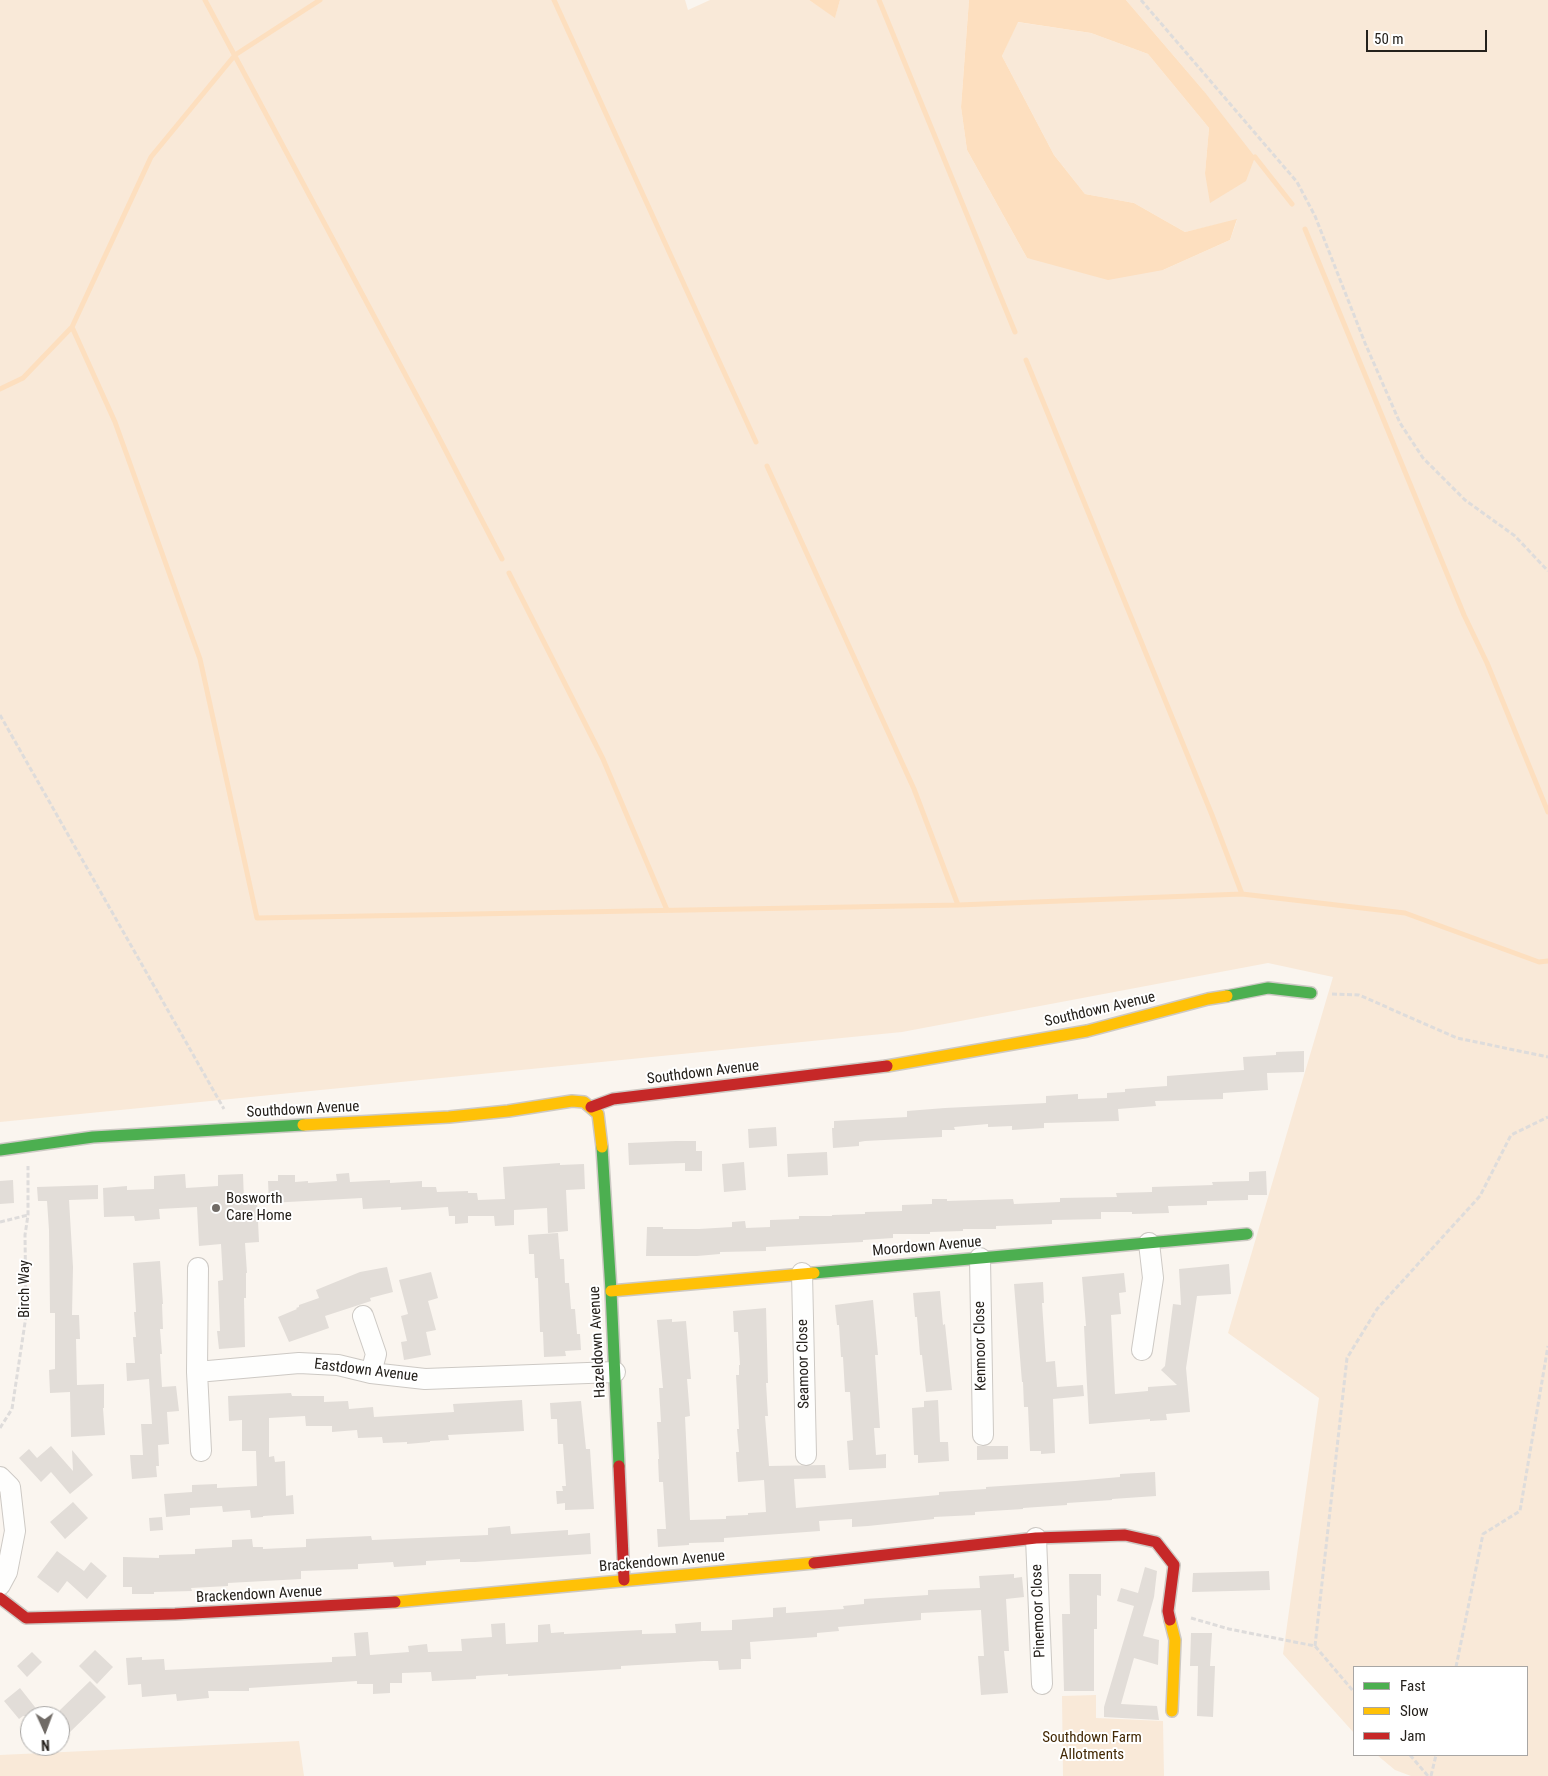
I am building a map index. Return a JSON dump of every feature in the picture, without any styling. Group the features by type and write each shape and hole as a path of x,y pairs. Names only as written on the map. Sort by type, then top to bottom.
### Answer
{"street":[{"name":"Southdown Avenue","path":"0,1150 93,1137 449,1117 508,1111 572,1100 584,1102 591,1107 613,1099 890,1066 1010,1045 1087,1031 1208,998 1268,988 1311,993"},
{"name":"Hazeldown Avenue","path":"591,1107 598,1114 600,1121 611,1291 624,1580"},
{"name":"Moordown Avenue","path":"611,1291 1247,1234"},
{"path":"1142,1350 1152,1278 1149,1243"},
{"name":"Kenmoor Close","path":"980,1258 983,1435"},
{"path":"198,1268 197,1372 201,1451"},
{"name":"Seamoor Close","path":"802,1274 806,1455"},
{"path":"363,1316 376,1354 372,1373"},
{"name":"Eastdown Avenue","path":"197,1372 299,1363 338,1365 372,1373 425,1379 614,1372"},
{"path":"0,1476 10,1487 15,1531 7,1572 0,1585"},
{"name":"Brackendown Avenue","path":"0,1598 26,1618 145,1615 372,1604 780,1567 1036,1538 1125,1535 1156,1542 1174,1565 1168,1611 1175,1640 1172,1711"},
{"name":"Pinemoor Close","path":"1036,1538 1042,1684"}],"path":[{"path":"1141,0 1297,182 1315,216 1365,343 1400,423 1423,458 1466,500 1515,536 1548,571"},
{"path":"0,715 225,1110 228,1129"},
{"path":"1311,993 1359,995 1457,1038 1548,1057"},
{"path":"1315,1646 1347,1358 1377,1309 1480,1196 1511,1134 1548,1117"},
{"name":"Birch Way","path":"0,1428 12,1409 26,1316 27,1146"},
{"path":"0,1222 28,1215"},
{"path":"1456,1666 1483,1534 1520,1511 1548,1346"},
{"path":"1168,1611 1229,1629 1315,1646 1353,1691"},
{"path":"1411,1756 1430,1776"},
{"path":"1430,1776 1436,1756"}],"green space":[{"path":"0,0 685,0 688,10 710,0 809,0 835,17 840,0 969,0 961,107 967,150 1027,258 1163,270 1230,240 1237,220 1185,232 1134,203 1085,194 1054,155 1002,56 1017,22 1091,33 1148,54 1209,128 1205,173 1246,181 1203,90 1126,0 1548,0 1548,1776 1411,1776 1395,1770 1378,1756 1528,1756 1528,1666 1353,1666 1353,1732 1283,1654 1319,1398 1228,1333 1333,977 1268,963 902,1032 0,1122"},
{"name":"Southdown Farm Allotments","path":"1096,1695 1096,1718 1163,1721 1164,1776 1063,1776 1062,1696"},
{"path":"299,1741 304,1776 0,1776 0,1755 70,1756 70,1752"}],"shaded area":[{"path":"809,0 840,0 835,18"},
{"path":"969,0 1126,0 1203,90 1255,157 1246,181 1210,203 1205,173 1209,128 1148,54 1091,33 1018,22 1002,56 1054,155 1085,194 1134,203 1185,232 1237,219 1230,240 1163,270 1108,280 1027,258 967,150 961,107"}],"building":[{"path":"1304,1051 1304,1072 1267,1073 1268,1090 1223,1093 1223,1099 1155,1101 1156,1106 1118,1109 1119,1121 1044,1123 1044,1128 1012,1130 1012,1126 988,1127 988,1124 954,1127 955,1130 942,1130 942,1137 865,1141 859,1142 859,1146 833,1148 832,1128 834,1128 834,1121 907,1117 907,1111 1046,1103 1046,1096 1078,1094 1078,1099 1107,1098 1107,1093 1125,1092 1125,1089 1167,1086 1167,1076 1244,1070 1243,1057 1276,1055 1276,1052"},
{"path":"776,1127 777,1146 749,1148 748,1129"},
{"path":"696,1141 696,1151 702,1151 702,1171 685,1171 685,1163 629,1165 628,1143"},
{"path":"827,1152 828,1175 788,1177 787,1154"},
{"path":"744,1162 746,1190 724,1192 722,1164"},
{"path":"560,1163 560,1165 584,1164 585,1189 566,1190 568,1231 548,1233 547,1208 514,1210 514,1225 495,1226 494,1216 468,1216 468,1223 455,1224 455,1216 449,1216 448,1207 401,1210 401,1207 363,1209 362,1198 269,1203 268,1181 278,1181 278,1175 295,1175 295,1182 308,1181 308,1183 337,1181 336,1174 349,1173 350,1182 390,1180 390,1183 422,1181 422,1187 436,1187 437,1192 468,1191 468,1193 477,1193 478,1200 505,1199 503,1167"},
{"path":"1266,1171 1267,1195 1248,1195 1248,1200 1207,1201 1207,1205 1168,1206 1169,1213 1132,1214 1132,1212 1101,1212 1101,1219 1052,1220 1052,1224 996,1226 996,1229 963,1229 963,1231 930,1232 930,1234 893,1234 893,1238 863,1240 863,1242 766,1247 766,1251 720,1252 720,1254 697,1256 646,1256 647,1227 699,1229 732,1227 732,1222 745,1221 746,1228 770,1227 770,1220 799,1219 799,1216 832,1216 865,1214 865,1212 902,1211 902,1205 932,1204 932,1199 947,1199 947,1201 1013,1199 1014,1204 1060,1202 1060,1198 1117,1197 1116,1193 1152,1192 1152,1187 1213,1185 1212,1182 1249,1181 1249,1172"},
{"path":"185,1174 186,1188 218,1186 218,1175 243,1174 244,1201 257,1200 259,1242 245,1243 247,1273 246,1298 244,1298 245,1347 219,1349 217,1331 220,1331 218,1281 223,1280 221,1244 199,1246 197,1207 159,1209 160,1219 135,1221 134,1216 104,1217 103,1188 127,1186 127,1190 154,1189 154,1176"},
{"path":"13,1180 14,1203 0,1204 0,1181"},
{"path":"98,1185 98,1199 69,1200 73,1267 72,1315 79,1315 80,1339 76,1339 77,1385 104,1384 105,1435 71,1437 70,1392 50,1393 49,1370 55,1369 55,1313 50,1313 47,1201 38,1201 37,1187"},
{"path":"558,1233 560,1259 564,1259 565,1283 569,1283 571,1309 575,1309 577,1334 580,1334 581,1350 565,1351 566,1356 544,1357 543,1332 540,1332 538,1278 535,1278 534,1254 529,1254 528,1235"},
{"path":"160,1261 163,1304 163,1329 160,1329 162,1387 176,1386 179,1411 167,1412 169,1444 158,1445 159,1466 156,1466 157,1477 132,1479 130,1455 143,1455 141,1424 152,1424 149,1379 127,1381 126,1363 135,1363 133,1337 136,1337 134,1312 136,1312 133,1263"},
{"path":"1229,1264 1231,1294 1197,1296 1186,1368 1190,1412 1166,1414 1167,1420 1150,1421 1150,1419 1089,1424 1084,1326 1086,1326 1082,1277 1124,1273 1126,1292 1119,1293 1121,1314 1111,1315 1115,1394 1148,1391 1148,1387 1177,1385 1161,1370 1165,1366 1173,1304 1181,1305 1179,1269"},
{"path":"387,1267 393,1292 370,1298 371,1301 325,1316 329,1328 289,1342 278,1317 297,1309 299,1305 319,1298 316,1290 360,1272"},
{"path":"431,1272 438,1298 428,1301 436,1330 426,1332 431,1355 404,1360 401,1342 407,1341 401,1316 408,1314 399,1280"},
{"path":"1043,1282 1044,1303 1042,1303 1046,1362 1055,1361 1057,1387 1083,1385 1084,1396 1053,1399 1055,1453 1041,1454 1041,1451 1030,1451 1028,1407 1024,1407 1014,1284"},
{"path":"940,1291 952,1390 926,1392 913,1293"},
{"path":"873,1300 878,1355 875,1355 880,1428 874,1428 876,1455 886,1454 886,1468 849,1470 847,1441 853,1440 850,1392 845,1392 843,1357 841,1357 839,1325 837,1325 835,1305"},
{"path":"766,1308 768,1416 765,1416 769,1466 825,1465 826,1478 794,1479 796,1508 939,1495 939,1492 986,1489 986,1487 1075,1481 1120,1477 1120,1474 1155,1472 1156,1496 975,1512 975,1515 934,1517 934,1519 868,1526 852,1527 852,1519 819,1521 820,1531 724,1538 724,1542 689,1543 689,1545 658,1547 657,1529 666,1529 663,1482 659,1482 658,1459 657,1422 661,1422 659,1388 663,1388 657,1320 672,1319 672,1322 686,1321 691,1379 687,1379 690,1416 685,1417 690,1520 726,1519 726,1516 766,1512 764,1480 738,1482 736,1452 739,1452 737,1429 739,1429 736,1375 739,1375 740,1365 738,1332 734,1332 733,1311"},
{"path":"291,1393 292,1396 324,1396 324,1402 348,1401 349,1409 373,1407 374,1417 454,1412 453,1404 522,1400 524,1431 448,1435 449,1440 407,1444 407,1442 383,1443 382,1437 358,1438 357,1430 332,1432 332,1426 306,1426 305,1416 269,1418 269,1457 274,1456 275,1462 285,1461 286,1496 293,1495 294,1514 251,1518 250,1510 223,1512 222,1506 190,1508 190,1515 166,1517 164,1494 192,1492 192,1485 217,1484 217,1488 257,1486 256,1451 242,1451 242,1420 229,1421 228,1396"},
{"path":"938,1400 940,1442 948,1442 949,1461 918,1463 918,1455 914,1455 912,1408 924,1407 924,1401"},
{"path":"581,1401 586,1449 590,1449 594,1509 565,1510 565,1503 557,1504 556,1491 563,1491 562,1486 566,1486 563,1444 558,1444 557,1419 551,1419 550,1403"},
{"path":"51,1446 73,1471 72,1450 93,1475 70,1494 51,1472 41,1482 19,1458 29,1449 37,1458"},
{"path":"977,1446 1008,1446 1008,1459 977,1460"},
{"path":"73,1502 88,1518 65,1539 50,1522"},
{"path":"162,1517 163,1530 150,1531 149,1518"},
{"path":"510,1526 511,1534 568,1530 568,1535 590,1533 591,1554 475,1562 460,1562 460,1559 426,1561 426,1565 394,1567 393,1562 358,1564 358,1569 301,1571 301,1579 228,1583 228,1586 191,1588 192,1591 154,1592 154,1594 132,1594 132,1587 123,1587 123,1557 159,1558 159,1555 195,1554 195,1549 232,1547 232,1540 252,1539 253,1547 263,1547 263,1549 306,1547 306,1539 371,1536 372,1540 488,1535 488,1528"},
{"path":"57,1551 84,1571 91,1562 107,1576 87,1599 67,1581 58,1593 37,1577"},
{"path":"1145,1567 1157,1571 1154,1597 1143,1636 1159,1640 1158,1665 1134,1658 1121,1704 1157,1706 1159,1720 1104,1717 1104,1707 1134,1606 1117,1601 1121,1588 1138,1593"},
{"path":"1269,1571 1270,1590 1192,1592 1193,1573"},
{"path":"1014,1574 1014,1578 1022,1577 1024,1597 1006,1599 1009,1651 1004,1651 1008,1693 981,1695 978,1656 984,1656 981,1610 921,1613 921,1620 838,1627 839,1631 817,1633 817,1637 750,1642 751,1659 741,1659 741,1669 719,1670 718,1661 704,1661 621,1666 621,1669 508,1676 508,1674 476,1676 476,1679 432,1681 431,1672 402,1673 402,1683 390,1683 390,1693 373,1694 373,1684 357,1684 357,1681 249,1688 249,1691 208,1691 209,1698 177,1701 176,1694 142,1697 141,1684 128,1685 126,1658 142,1657 142,1660 164,1659 165,1670 332,1662 332,1657 356,1656 354,1633 368,1632 370,1655 409,1652 408,1646 427,1644 428,1652 462,1651 461,1639 492,1637 491,1624 505,1623 506,1644 538,1642 538,1625 550,1624 551,1633 564,1632 564,1634 642,1630 642,1634 676,1633 675,1624 701,1622 701,1631 732,1630 732,1620 773,1617 773,1608 786,1607 786,1613 844,1609 843,1606 864,1604 864,1599 928,1595 928,1590 980,1588 979,1576"},
{"path":"1069,1574 1101,1574 1101,1596 1097,1595 1097,1629 1094,1629 1094,1691 1064,1691 1062,1614 1070,1614"},
{"path":"1191,1633 1212,1633 1210,1666 1215,1666 1213,1717 1197,1716 1198,1666 1190,1666"},
{"path":"95,1650 113,1667 97,1684 79,1666"},
{"path":"32,1652 42,1662 27,1677 17,1666"},
{"path":"90,1681 106,1697 70,1732 70,1706 64,1706"},
{"path":"20,1688 34,1706 20,1706 19,1719 4,1701"}],"waterway":[{"path":"205,0 502,559"},
{"path":"0,389 23,378 72,327 151,157 235,55 320,0"},
{"path":"554,0 756,442"},
{"path":"879,0 1015,332"},
{"path":"1255,157 1292,204"},
{"path":"1305,229 1464,615 1487,663 1548,812"},
{"path":"72,327 115,422 200,659 257,918 958,905 1242,894 1405,913 1539,962 1548,961"},
{"path":"1026,360 1212,815 1242,894"},
{"path":"767,466 914,789 958,905"},
{"path":"509,573 603,759 667,910"}],"traffic: fast":[{"path":"1227,996 1268,988 1311,993"},
{"path":"0,1150 93,1137 303,1125"},
{"path":"602,1147 619,1466"},
{"path":"814,1273 1247,1234"}],"traffic: slow":[{"path":"887,1066 1087,1031 1208,999 1227,996"},
{"path":"303,1125 449,1117 508,1111 572,1101 584,1102 598,1114 602,1147"},
{"path":"611,1291 814,1273"},
{"path":"395,1602 814,1563"},
{"path":"1170,1620 1175,1640 1172,1711"}],"traffic: jam":[{"path":"591,1107 613,1099 887,1066"},
{"path":"619,1466 624,1580"},
{"path":"814,1563 1036,1538 1125,1535 1156,1542 1174,1565 1168,1611 1170,1620"},
{"path":"0,1598 26,1618 175,1614 395,1602"}],"place":[{"name":"Bosworth Care Home","path":"216,1208"}]}
